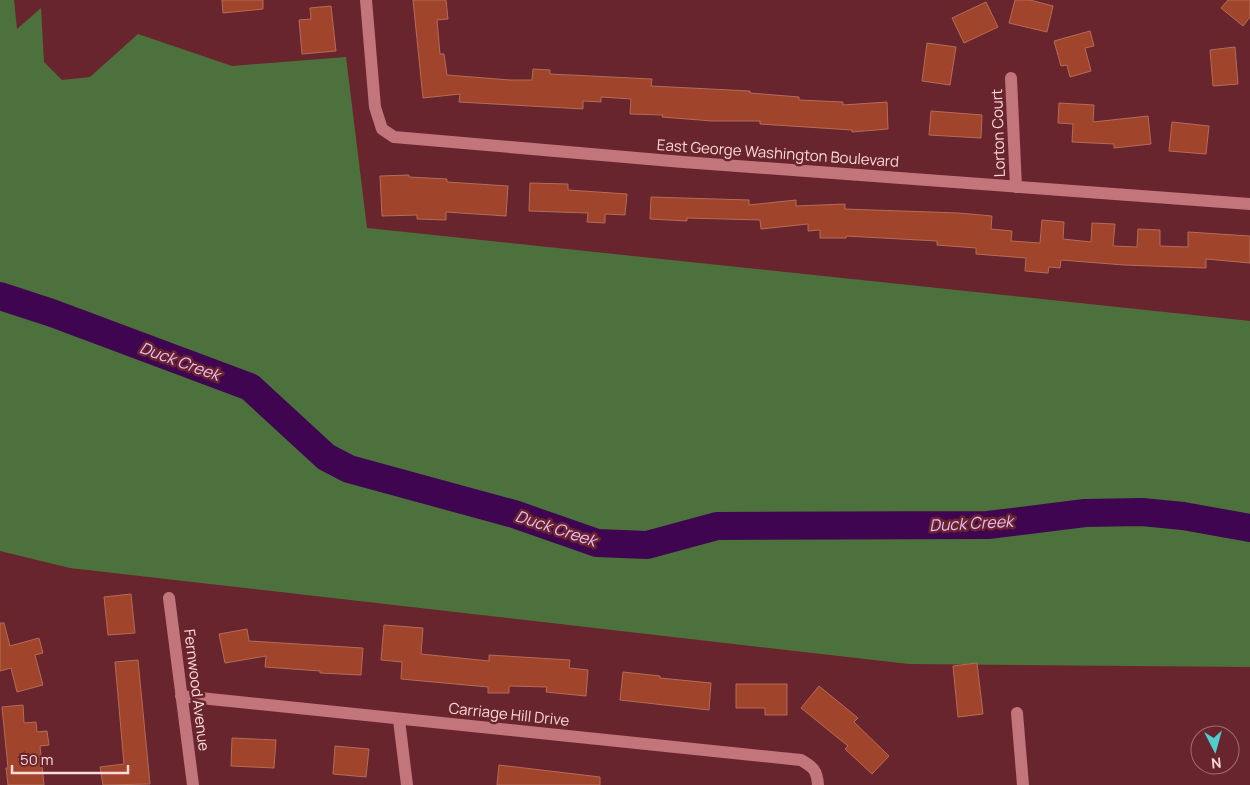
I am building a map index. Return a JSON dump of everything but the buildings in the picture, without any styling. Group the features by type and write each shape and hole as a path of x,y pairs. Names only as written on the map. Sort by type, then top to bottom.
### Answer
{"street":[{"name":"East George Washington Boulevard","path":"366,0 375,107 382,129 394,137 683,162 1250,204"},
{"name":"Lorton Court","path":"1012,78 1016,187"},
{"name":"Fernwood Avenue","path":"169,598 193,785"},
{"name":"Carriage Hill Drive","path":"181,696 801,760 813,766 818,778 818,785"},
{"path":"1017,714 1024,785"},
{"path":"399,720 406,785"}],"green space":[{"path":"0,0 14,0 17,29 41,8 44,62 62,80 90,77 138,34 232,66 346,57 367,228 1250,321 1250,667 909,664 70,568 0,551"}],"waterway":[{"name":"Duck Creek","path":"0,296 52,313 250,387 326,457 349,469 514,514 597,543 647,545 717,526 988,525 1085,513 1142,512 1183,516 1250,528"}]}
